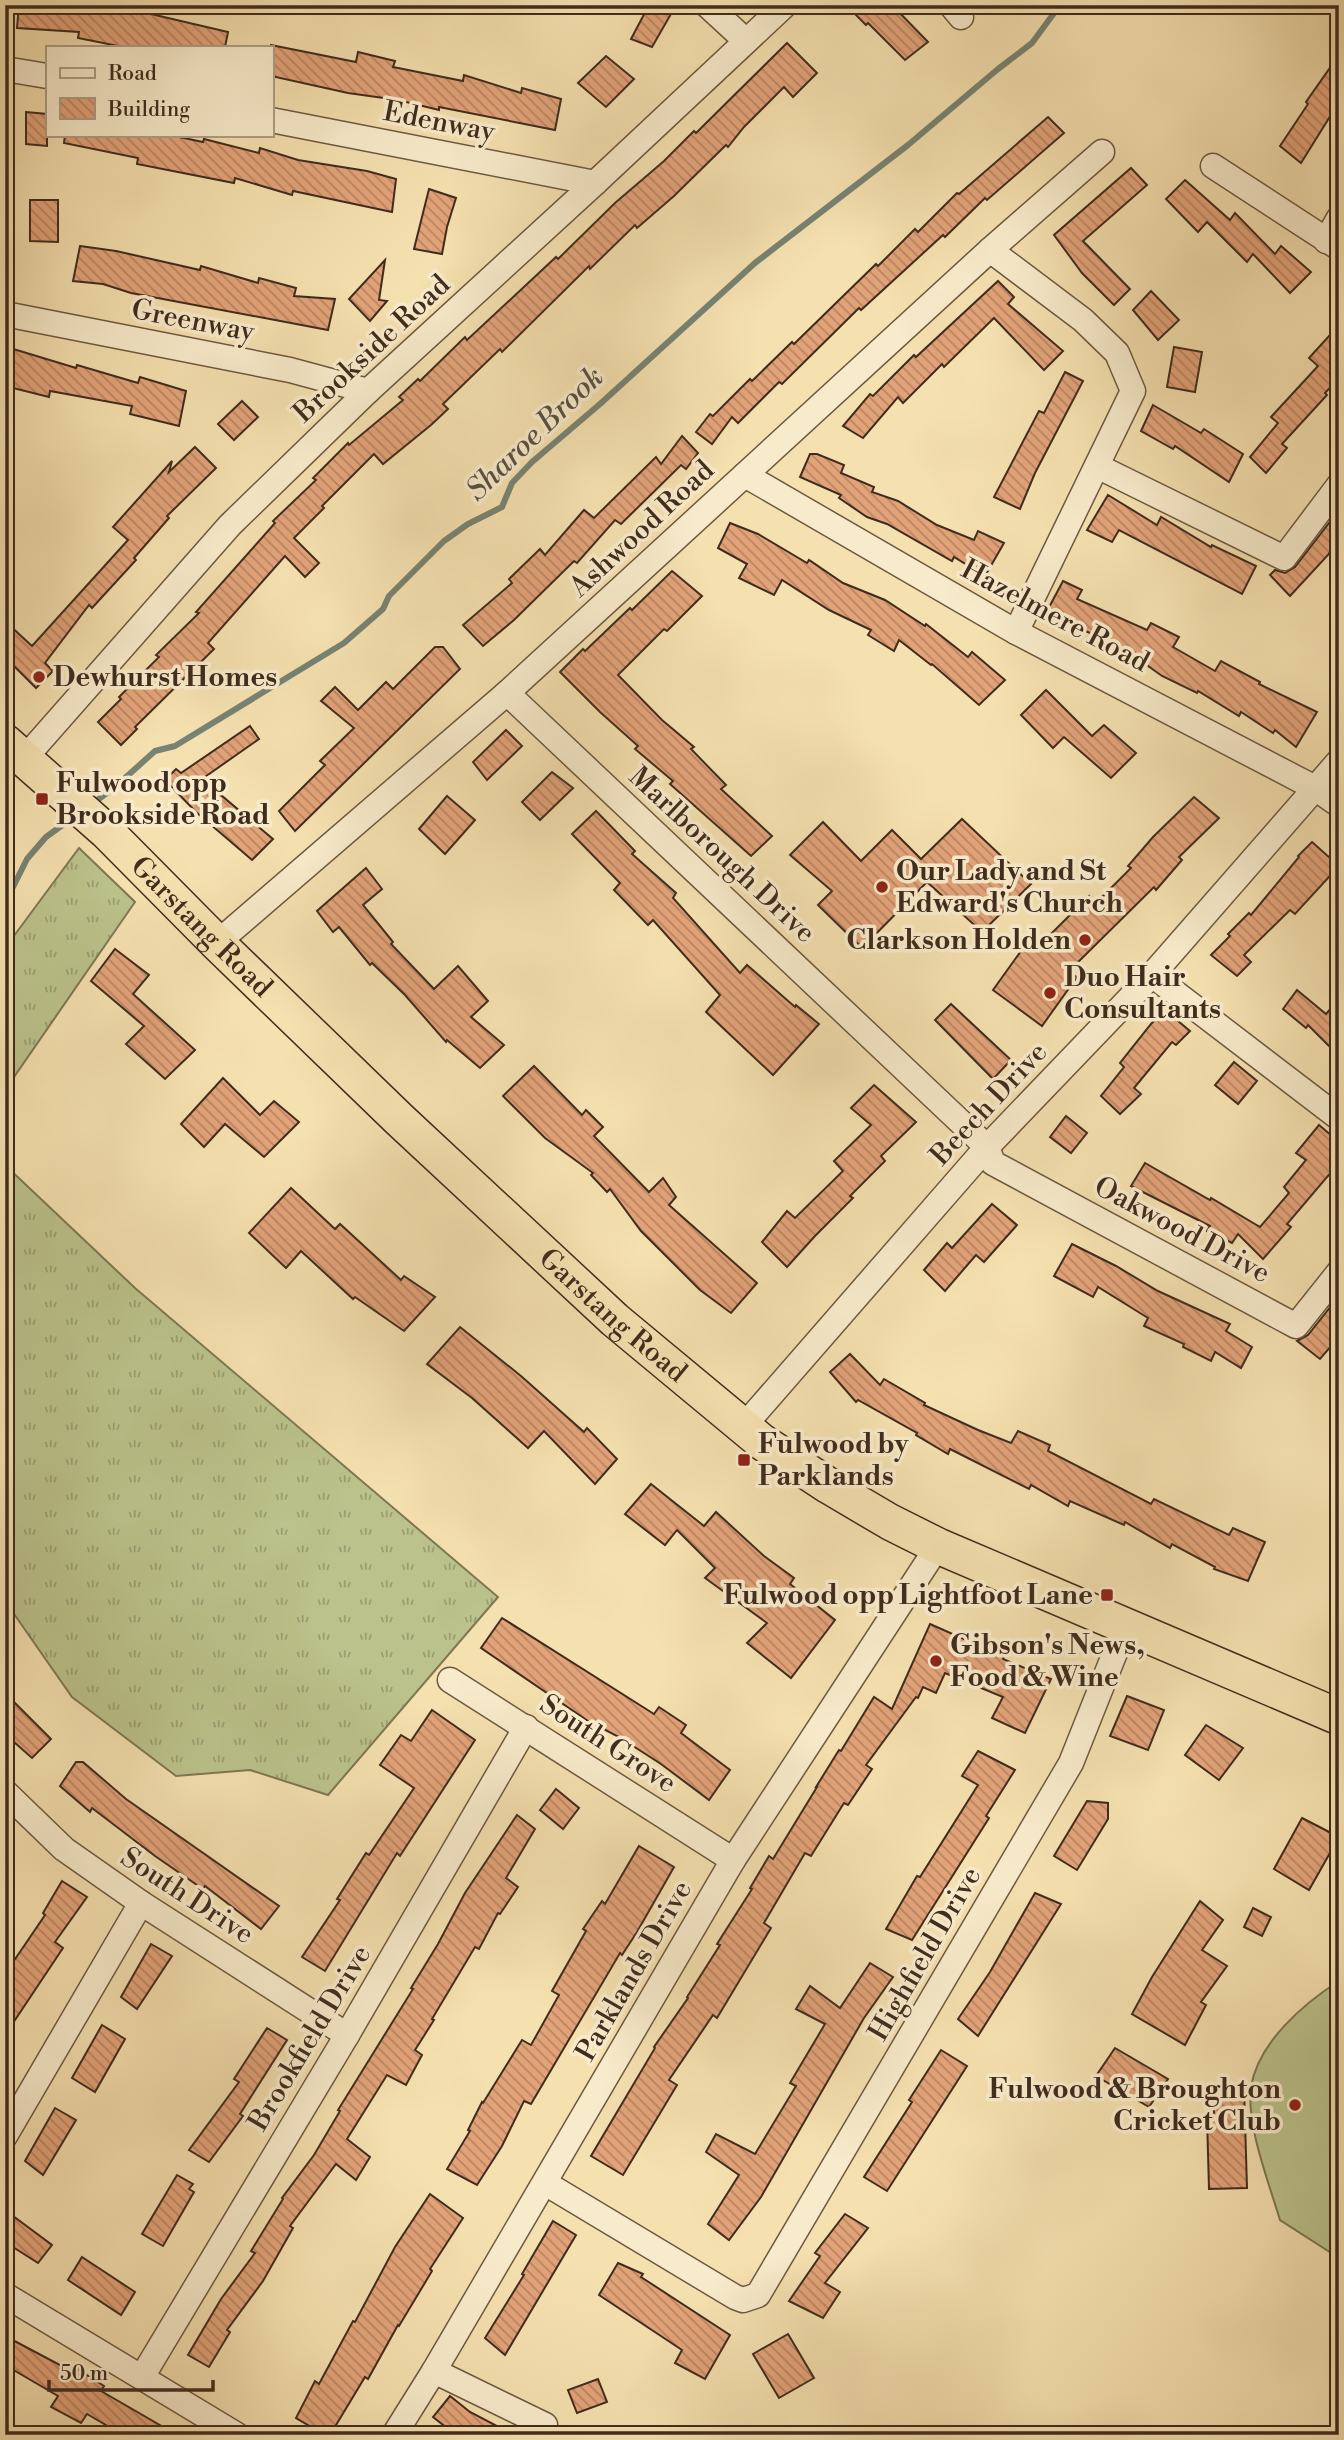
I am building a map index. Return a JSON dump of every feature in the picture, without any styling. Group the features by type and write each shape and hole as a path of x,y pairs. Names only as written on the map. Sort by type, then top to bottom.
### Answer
{"highway":[{"name":"Garstang Road","path":"14,750 107,832 400,1120 615,1320 743,1427 829,1486 890,1522 938,1546 1339,1717"}],"street":[{"path":"707,5 746,41"},
{"name":"Brookside Road","path":"14,750 230,525 368,391 785,5"},
{"path":"5,69 46,76"},
{"name":"Edenway","path":"273,120 595,183"},
{"name":"Ashwood Road","path":"217,943 507,693 990,250 1102,152"},
{"path":"1213,166 1333,244 1339,218"},
{"path":"990,250 1083,320 1117,353 1133,391 1016,632"},
{"name":"Greenway","path":"5,314 290,370 368,391"},
{"path":"1097,466 1284,558 1339,485"},
{"name":"Hazelmere Road","path":"745,475 1016,632 1315,788 1339,805"},
{"name":"Marlborough Drive","path":"507,693 987,1147"},
{"name":"Beech Drive","path":"743,1427 987,1147 1152,975 1339,761"},
{"path":"1152,975 1339,1118"},
{"name":"Oakwood Drive","path":"987,1147 993,1163 1296,1326 1339,1272"},
{"name":"Parklands Drive","path":"394,2435 733,1860 938,1546"},
{"name":"Highfield Drive","path":"545,2183 735,2297 743,2300 751,2298 764,2288 1071,1763 1126,1625"},
{"name":"South Grove","path":"450,1679 733,1860"},
{"name":"Brookfield Drive","path":"142,2377 526,1727"},
{"name":"South Drive","path":"5,1792 58,1844 141,1903 346,2035"},
{"path":"5,2136 141,1903"},
{"path":"5,2295 237,2435"},
{"path":"434,2371 545,2425"}],"green space":[{"path":"79,848 135,902 5,1090 5,948"},
{"path":"5,1165 135,1288 498,1597 328,1795 250,1770 176,1776 72,1697 5,1601"},
{"name":"Fulwood & Broughton Cricket Club","path":"1339,1981 1339,2258 1280,2220 1255,2136 1250,2102 1255,2071 1272,2040 1297,2013"}],"building":[{"path":"19,5 59,5 83,10 84,5 95,5 137,14 138,11 228,32 225,46 118,46 78,38 79,32 17,28"},
{"path":"649,5 655,5 671,14 652,47 631,39"},
{"path":"846,5 892,5 928,42 905,60"},
{"path":"787,43 817,73 793,97 784,87 728,147 726,145 637,228 635,225 590,269 589,266 502,352 500,349 443,404 448,409 431,425 383,464 374,454 294,538 319,563 305,577 285,556 208,643 214,649 135,727 137,729 121,745 98,722 159,657 156,655 199,613 196,612 275,523 273,521 316,480 313,478 348,443 349,445 403,400 399,397 418,379 420,381 465,337 467,340 694,131 696,133"},
{"path":"271,46 356,62 358,52 395,61 393,67 463,81 464,75 521,93 522,88 561,99 555,130 439,107 439,110 398,100 348,93 273,76"},
{"path":"1339,55 1339,102 1301,163 1280,146 1308,104 1306,102"},
{"path":"606,56 634,79 606,107 578,83"},
{"path":"26,112 46,114 47,146 26,144"},
{"path":"1048,117 1064,133 987,200 985,198 945,237 943,235 861,310 859,308 738,423 732,417 712,444 696,432 710,414 713,416 750,379 752,381 792,342 794,344 915,229 918,232 957,193"},
{"path":"65,136 175,136 203,142 204,139 259,153 260,148 298,160 367,171 396,179 392,212 293,191 292,195 235,178 234,183 137,164 138,158 64,143"},
{"path":"1131,168 1147,185 1083,241 1130,289 1114,305 1082,273 1054,235"},
{"path":"1185,180 1230,220 1235,213 1275,254 1281,246 1311,272 1290,293 1253,254 1247,262 1207,222 1198,232 1166,199"},
{"path":"429,189 456,198 442,254 414,249"},
{"path":"30,200 58,200 58,242 30,241"},
{"path":"80,246 116,251 200,270 201,266 258,283 259,278 296,288 294,296 335,299 328,330 131,293 103,284 73,281"},
{"path":"385,260 379,300 387,301 370,321 349,299"},
{"path":"998,281 1014,297 1008,304 1063,351 1044,370 994,318 903,403 898,397 863,438 843,426 870,394 873,396 914,355 916,357"},
{"path":"1151,291 1179,320 1158,340 1133,310"},
{"path":"1339,325 1339,378 1282,444 1287,448 1266,473 1250,457 1278,423 1271,417 1318,366 1309,358"},
{"path":"1174,347 1202,352 1195,392 1167,387"},
{"path":"10,348 76,368 77,365 138,383 140,377 186,391 179,426 130,414 132,406 50,391 49,397 5,386 5,368"},
{"path":"1065,372 1083,381 1035,473 1020,509 994,497 1039,411 1044,413"},
{"path":"242,401 258,417 234,440 218,424"},
{"path":"1153,405 1201,433 1204,429 1243,454 1229,482 1175,446 1173,449 1141,431"},
{"path":"682,436 698,453 686,469 681,465 621,524 615,520 577,563 574,561 514,620 483,646 463,625 512,583 509,579 540,549 545,555 584,510 594,518 656,457 661,464"},
{"path":"195,447 216,468 167,516 169,518 134,558 136,560 92,608 89,605 45,663 53,671 36,688 5,657 5,621 32,646 128,540 113,527 172,461 169,472"},
{"path":"810,454 817,454 844,465 841,473 874,487 872,492 898,501 937,525 974,540 978,531 1004,543 985,576 954,557 952,561 887,524 867,517 839,498 841,495 800,477"},
{"path":"1108,495 1157,525 1161,517 1211,547 1212,545 1256,566 1242,594 1119,530 1112,542 1087,530"},
{"path":"1339,510 1339,538 1328,555 1290,596 1270,575 1275,570 1285,573 1295,567"},
{"path":"730,523 758,534 807,563 809,560 843,583 885,600 925,626 926,624 968,657 972,652 1005,680 979,705 932,664 899,640 894,651 868,635 871,630 829,610 782,580 774,595 739,578 747,564 718,548"},
{"path":"672,571 702,596 618,675 662,720 694,747 691,749 726,785 721,789 772,836 751,856 670,784 673,781 635,749 638,746 560,672 630,608 632,610"},
{"path":"1063,581 1082,590 1077,599 1147,630 1151,623 1179,637 1173,647 1215,671 1221,661 1260,682 1259,684 1317,712 1296,747 1275,730 1273,733 1241,712 1239,716 1198,691 1197,693 1162,676 1127,651 1126,653 1097,636 1062,621 1047,611"},
{"path":"435,647 443,647 460,669 295,831 279,811 325,765 320,761 354,728 321,701 335,687 358,710 386,682 393,689"},
{"path":"1046,690 1092,736 1104,725 1136,753 1111,778 1064,737 1053,748 1021,715"},
{"path":"250,726 259,739 202,779 273,839 252,860 196,812 165,780 176,769 181,773"},
{"path":"506,730 522,746 487,780 473,762"},
{"path":"552,772 573,788 540,820 522,802"},
{"path":"447,796 475,820 445,854 419,829"},
{"path":"1194,797 1219,818 1179,857 1182,860 1156,890 1154,887 1068,972 1077,977 1042,1026 993,990 1026,944 1035,950 1089,896 1096,903 1131,868 1128,866 1153,837"},
{"path":"596,811 635,851 632,854 676,893 673,898 740,973 747,965 819,1024 773,1075 706,1012 720,995 653,920 648,925 614,890 620,883 572,834"},
{"path":"962,819 1031,884 982,932 927,882 862,948 818,905 832,891 790,855 823,822 861,861 892,830 921,859"},
{"path":"1312,842 1339,866 1295,914 1290,910 1244,955 1251,962 1237,976 1211,955 1249,913 1251,915"},
{"path":"366,868 382,889 363,905 393,942 391,944 434,989 458,966 488,1001 471,1017 504,1045 480,1068 447,1040 446,1042 405,995 372,963 370,965 339,927 333,932 317,911"},
{"path":"115,949 149,975 133,994 195,1050 165,1079 126,1044 144,1026 91,981"},
{"path":"1297,990 1326,1014 1339,999 1339,1056 1308,1025 1306,1028 1283,1009"},
{"path":"951,1004 1011,1060 993,1079 935,1020"},
{"path":"1165,1010 1190,1031 1176,1045 1172,1042 1134,1088 1141,1094 1120,1114 1101,1096 1124,1067 1120,1063"},
{"path":"1234,1062 1257,1081 1238,1104 1215,1085"},
{"path":"534,1066 582,1115 586,1110 603,1127 594,1136 649,1192 663,1178 676,1197 669,1205 757,1283 731,1313 700,1290 641,1231 610,1189 607,1192 591,1175 593,1173 545,1138 503,1096"},
{"path":"223,1078 260,1115 274,1101 299,1122 264,1157 225,1124 204,1147 181,1124"},
{"path":"874,1085 916,1122 881,1156 885,1161 787,1267 762,1242 787,1211 795,1218 843,1171 834,1161 871,1125 851,1108"},
{"path":"1066,1116 1087,1133 1071,1153 1050,1137"},
{"path":"1319,1125 1339,1142 1339,1163 1287,1224 1291,1227 1263,1259 1238,1234 1232,1243 1207,1231 1210,1226 1131,1186 1145,1163 1260,1227 1289,1193 1284,1187 1306,1160 1296,1153"},
{"path":"291,1188 335,1229 340,1224 401,1280 404,1276 435,1297 404,1331 355,1297 353,1299 301,1251 286,1268 249,1233"},
{"path":"992,1204 1017,1225 984,1262 976,1255 945,1291 924,1270 947,1243 952,1248"},
{"path":"1072,1244 1158,1291 1230,1324 1226,1331 1252,1347 1241,1368 1215,1352 1211,1361 1183,1347 1184,1344 1144,1326 1148,1318 1098,1287 1093,1297 1054,1276"},
{"path":"1339,1296 1339,1337 1320,1359 1297,1341 1308,1335"},
{"path":"460,1327 584,1432 587,1428 617,1459 595,1484 544,1431 528,1448 472,1398 427,1364"},
{"path":"850,1354 880,1385 884,1379 925,1403 924,1405 978,1430 1011,1443 1018,1431 1050,1445 1048,1451 1151,1504 1154,1499 1229,1535 1233,1528 1265,1542 1248,1581 1214,1569 1215,1567 1172,1544 1170,1548 1125,1522 1124,1525 1070,1501 1068,1506 1031,1485 1029,1489 950,1449 948,1454 916,1435 917,1433 858,1400 856,1402 830,1372"},
{"path":"651,1484 704,1526 716,1512 764,1556 794,1578 790,1584 835,1620 791,1678 747,1643 767,1623 705,1578 715,1568 677,1530 665,1545 625,1514"},
{"path":"502,1618 654,1714 659,1707 686,1725 681,1733 730,1770 709,1800 661,1764 588,1721 481,1648"},
{"path":"930,1624 1005,1654 1003,1659 1051,1679 1025,1733 992,1718 1003,1697 945,1673 936,1693 923,1687 918,1698 916,1697 866,1765 872,1769 848,1805 844,1803 811,1856 805,1853 764,1923 771,1928 717,2018 713,2015 669,2080 677,2085 623,2175 591,2156 654,2047 720,1945 717,1944 752,1889 750,1888 769,1856 773,1859 874,1697 892,1709"},
{"path":"5,1693 51,1739 32,1758 5,1734"},
{"path":"1127,1696 1164,1710 1148,1750 1110,1736"},
{"path":"432,1710 475,1740 400,1856 397,1853 325,1971 302,1957 340,1900 337,1899 366,1853 369,1855 414,1788 380,1765 401,1735 411,1741"},
{"path":"1206,1725 1243,1748 1219,1780 1185,1755"},
{"path":"978,1751 1015,1770 986,1816 989,1818 912,1940 886,1929 917,1876 920,1877 978,1785 962,1776"},
{"path":"76,1762 83,1762 126,1799 279,1906 261,1929 205,1886 203,1889 155,1856 92,1808 90,1812 60,1786"},
{"path":"556,1789 579,1808 563,1829 540,1810"},
{"path":"1087,1801 1108,1803 1108,1819 1077,1870 1054,1856"},
{"path":"517,1815 535,1829 506,1878 518,1887 500,1914 498,1913 479,1949 475,1947 432,2019 434,2020 415,2050 422,2055 406,2085 387,2075 347,2139 370,2157 356,2180 336,2164 290,2226 293,2228 263,2281 227,2330 230,2332 209,2367 188,2355 221,2299 255,2253 251,2251 282,2198 314,2155 340,2111 338,2110 413,1989 411,1988 465,1893"},
{"path":"1302,1818 1339,1837 1309,1890 1274,1869"},
{"path":"639,1846 674,1867 637,1932 622,1955 620,1953 531,2104 524,2101 502,2146 477,2185 447,2169 470,2131 468,2130 482,2102 522,2040 531,2045 559,1995 552,1991 586,1931 583,1929 602,1901 605,1904"},
{"path":"62,1881 87,1897 55,1942 63,1948 5,2035 5,1989 13,1976 7,1971 45,1915 43,1913"},
{"path":"1035,1893 1061,1904 978,2036 958,2019 990,1972"},
{"path":"1200,1901 1223,1920 1202,1950 1227,1966 1201,2002 1206,2005 1185,2045 1132,2014"},
{"path":"1253,1908 1271,1917 1262,1936 1244,1927"},
{"path":"151,1944 172,1956 137,2009 121,1997"},
{"path":"870,1963 893,1977 864,2018 761,2197 729,2240 708,2224 739,2175 706,2152 716,2134 755,2154 796,2086 790,2083 825,2024 796,2009 810,1986 840,2008"},
{"path":"102,2025 125,2039 95,2092 72,2078"},
{"path":"267,2028 287,2040 240,2114 243,2116 209,2162 189,2150 239,2082 234,2079"},
{"path":"1115,2048 1168,2079 1149,2107 1096,2076"},
{"path":"941,2050 967,2066 887,2191 864,2177 912,2102 909,2100"},
{"path":"1244,2087 1247,2188 1209,2189 1207,2117 1214,2116 1213,2088"},
{"path":"55,2108 76,2120 43,2175 25,2161"},
{"path":"177,2175 193,2184 189,2189 194,2192 163,2246 142,2234"},
{"path":"430,2194 463,2218 430,2269 432,2271 368,2379 365,2377 330,2435 325,2435 296,2418 315,2381 319,2384 353,2321 355,2322 395,2247"},
{"path":"5,2210 52,2245 38,2263 5,2242"},
{"path":"845,2214 868,2228 825,2283 840,2292 823,2318 789,2301 820,2256 815,2253"},
{"path":"553,2221 576,2235 505,2355 485,2338"},
{"path":"82,2257 135,2292 121,2315 68,2280"},
{"path":"618,2263 643,2274 641,2277 730,2335 705,2379 675,2363 682,2350 599,2295"},
{"path":"788,2334 814,2378 779,2398 753,2354"},
{"path":"5,2336 73,2372 76,2368 104,2386 101,2391 177,2435 123,2435 87,2414 81,2423 51,2407 58,2396 5,2365"},
{"path":"598,2379 607,2402 577,2413 568,2390"},
{"path":"450,2396 470,2412 514,2435 456,2435 433,2417"}],"waterway":[{"name":"Sharoe Brook","path":"92,804 155,751 175,746 344,643 383,609 389,596 444,541 468,524 502,507 512,483 532,462 755,263 908,145 1032,43 1060,5"},
{"name":"Sharoe Brook","path":"5,903 27,859 46,837 75,816"}],"place":[{"name":"Dewhurst Homes","path":"39,677"},
{"name":"Fulwood opp Brookside Road","path":"42,799"},
{"name":"Our Lady and St Edward's Church","path":"882,887"},
{"name":"Clarkson Holden","path":"1085,940"},
{"name":"Duo Hair Consultants","path":"1050,993"},
{"name":"Fulwood by Parklands","path":"744,1460"},
{"name":"Fulwood opp Lightfoot Lane","path":"1107,1595"},
{"name":"Gibson's News, Food & Wine","path":"936,1661"},
{"name":"Fulwood & Broughton Cricket Club","path":"1295,2105"}]}
